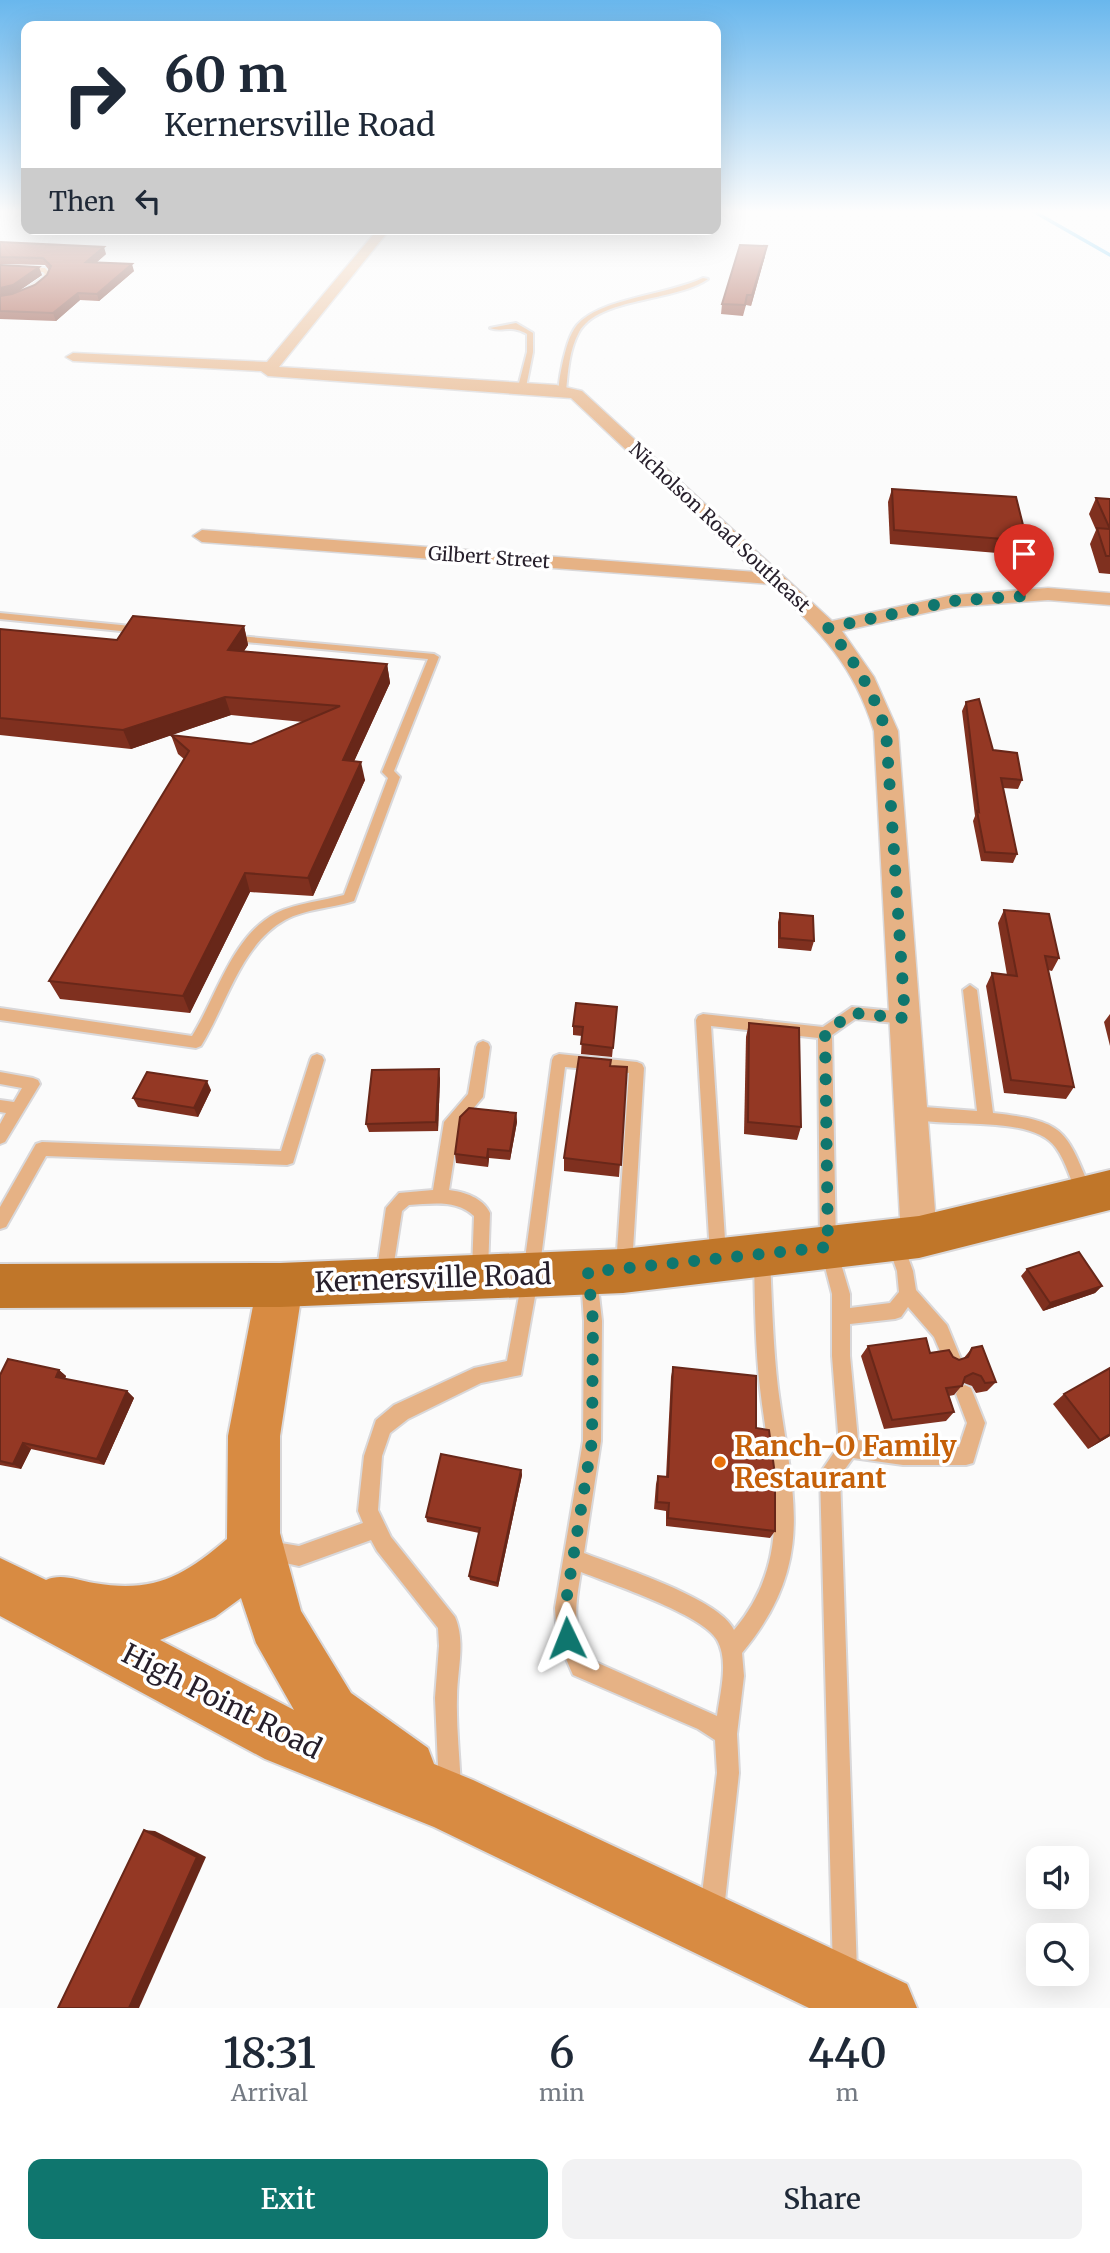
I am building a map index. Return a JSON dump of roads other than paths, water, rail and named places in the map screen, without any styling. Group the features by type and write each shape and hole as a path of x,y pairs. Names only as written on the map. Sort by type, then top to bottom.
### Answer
{"main road":[{"name":"Kernersville Road","path":"0,1286 280,1285 606,1271 906,1238 1098,1193"},
{"name":"High Point Road","path":"280,1285 254,1436 253,1533 276,1623 330,1714 451,1802"},
{"path":"13,1593 122,1615 149,1612 175,1606 216,1585 257,1549"},
{"name":"High Point Road","path":"13,1593 286,1738 451,1802 865,1999"}],"street":[{"path":"271,367 322,305"},
{"name":"Nicholson Road Southeast","path":"73,356 271,367 268,371 523,387 576,394 828,628 853,660 876,698 886,731 911,1112 906,1238"},
{"name":"Gilbert Street","path":"202,536 776,579"},
{"path":"828,628 953,601 1048,594 1110,599"}],"lane":[{"path":"562,391 574,336 584,321 626,305"},
{"path":"493,328 516,325 530,333 530,352 523,387"},
{"path":"0,616 149,630"},
{"path":"0,1029 5,1014 196,1042 249,944 281,917 349,898 394,777 388,772 433,657 217,637"},
{"path":"970,990 986,1119"},
{"path":"719,1260 703,1020 825,1033 852,1013 905,1018"},
{"path":"825,1033 828,1247 841,1294 841,1356 849,1448 830,1473 842,1917 865,1999"},
{"path":"440,1198 452,1122 475,1097 483,1047"},
{"path":"0,1222 42,1149 287,1158 317,1060"},
{"path":"451,1802 446,1698 450,1646 448,1624 384,1544 368,1511 373,1456 383,1427 401,1412 480,1374 515,1369 531,1274 559,1060 637,1068 606,1271 593,1321 592,1441 565,1608 567,1638 581,1667 706,1721 726,1734"},
{"path":"0,1078 33,1084 0,1137"},
{"path":"0,1106 18,1109"},
{"path":"911,1112 986,1119 1051,1132 1098,1193"},
{"path":"383,1280 394,1208 405,1198 462,1197 476,1205 482,1213 480,1277"},
{"path":"906,1238 905,1271 908,1294 941,1331 952,1359"},
{"path":"730,1650 752,1629 774,1588 786,1517 769,1385 762,1254"},
{"path":"841,1317 895,1311 908,1294"},
{"path":"849,1448 903,1456 966,1456 976,1423 965,1394"},
{"path":"257,1549 299,1556 376,1528"},
{"path":"572,1558 693,1607 724,1631 730,1650 733,1676 726,1734 728,1773 710,1926"}],"place":[{"name":"Ranch-O Family Restaurant","path":"720,1462"}]}
